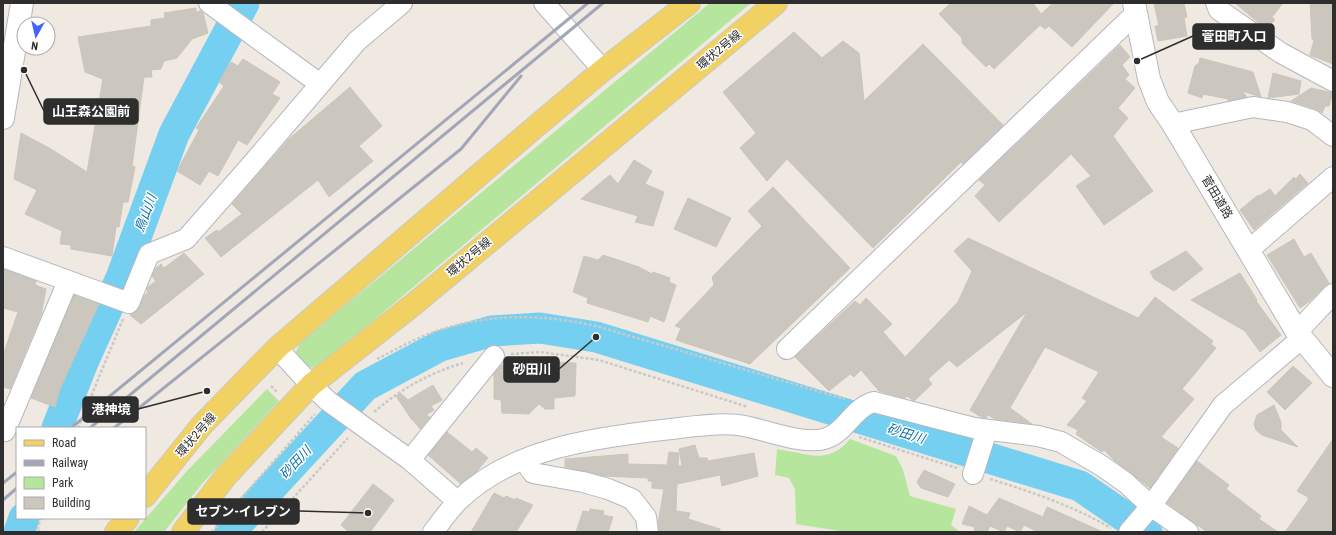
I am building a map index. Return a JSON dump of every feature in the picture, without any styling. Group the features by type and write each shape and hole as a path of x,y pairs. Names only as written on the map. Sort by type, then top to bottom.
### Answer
{"main road":[{"name":"環状2号線","path":"146,495 202,426 277,348 603,70 689,3"},
{"name":"環状2号線","path":"183,532 226,476 311,385 420,299 776,3"},
{"path":"116,532 127,519"}],"street":[{"path":"3,118 22,3"},
{"path":"3,257 120,300 149,254 186,239 357,41 402,3"},
{"path":"544,3 603,70"},
{"path":"1216,3 1219,10 1281,53 1333,81"},
{"path":"215,7 320,84"},
{"path":"787,349 1135,8"},
{"name":"菅田道路","path":"1135,8 1149,79 1158,102 1173,124 1299,335 1333,376"},
{"path":"1173,124 1253,108 1287,112 1329,126"},
{"path":"1249,250 1333,177"},
{"path":"3,430 4,431 68,281"},
{"path":"1129,532 1147,511 1223,405 1299,335 1333,294"},
{"path":"277,348 311,385 324,408 360,424 410,460 457,501"},
{"path":"410,460 494,356"},
{"path":"433,532 457,501 484,480 542,452 597,439 696,427 736,424 803,439 824,439 839,431 864,405 874,402 985,436 1038,436 1061,442 1102,466 1126,483 1147,511 1188,532"},
{"path":"973,474 985,436"},
{"path":"524,460 533,473 583,482 608,489 632,499 646,517 648,532"}],"path":[{"path":"78,427 120,300"},
{"path":"376,360 426,335 483,318 507,316 575,321 674,348 864,405"},
{"path":"212,532 324,408"},
{"path":"41,532 37,530 42,519"}],"green space":[{"path":"710,3 751,3 323,363 312,368 300,364 295,354 300,343"},
{"path":"267,389 279,401 201,485 164,532 134,532 187,471"},
{"path":"850,439 896,456 903,470 910,496 956,509 951,525 960,532 846,532 796,524 795,489 789,478 775,475 777,449 807,455 825,455 833,453"}],"building":[{"path":"951,3 1033,3 1041,14 1053,3 1114,3 1072,47 1049,26 1045,29 1040,25 994,69 989,64 986,67 962,43 962,38 939,14"},
{"path":"1154,3 1184,3 1187,17 1184,18 1187,36 1158,41 1155,26 1159,26"},
{"path":"1235,3 1283,3 1272,17 1275,20 1266,29"},
{"path":"1310,3 1333,3 1333,64 1310,55 1314,40 1312,39"},
{"path":"196,8 196,12 201,11 203,13 208,33 192,39 177,58 164,61 161,69 151,70 152,77 144,77 132,166 135,167 128,202 123,202 119,227 116,227 112,256 71,249 71,245 60,244 62,231 25,214 37,190 14,179 21,133 51,149 87,172 103,79 85,72 78,37 151,26 151,20 165,18 164,13"},
{"path":"794,32 822,58 843,41 859,53 864,101 923,44 1003,125 963,164 961,162 873,248 787,159 767,181 740,148 756,133 723,92"},
{"path":"1120,45 1130,57 1122,65 1129,75 1125,79 1135,88 1118,108 1128,118 1113,136 1153,191 1104,225 1076,186 1091,176 1071,154 999,222 975,196 985,185 979,180"},
{"path":"1200,58 1253,72 1261,97 1242,91 1247,97 1228,101 1228,99 1203,94 1202,98 1188,93 1195,66 1199,63"},
{"path":"243,59 280,82 272,94 280,98 247,145 238,140 218,176 209,171 200,185 177,171 199,130 196,128 224,86 219,82 231,62 238,66"},
{"path":"1273,73 1301,81 1299,94 1268,98"},
{"path":"350,87 382,126 359,146 373,161 329,197 318,180 221,257 205,238 217,230 218,232 242,214 232,204 289,139"},
{"path":"1311,88 1333,93 1329,106 1325,106 1322,113 1316,109 1291,101"},
{"path":"634,160 652,171 645,184 664,192 653,226 635,222 638,216 581,199 610,175 618,184"},
{"path":"1300,174 1308,183 1254,230 1240,210 1258,195 1259,196 1270,189 1275,196 1294,177 1296,179"},
{"path":"773,187 850,268 750,364 676,340 681,328 675,326 714,285 712,277 762,226 748,211"},
{"path":"688,198 731,218 716,247 674,229"},
{"path":"968,238 1138,318 1155,297 1213,341 1211,344 1216,348 1182,389 1194,399 1161,437 1178,448 1150,488 1114,460 1104,450 1102,452 1076,434 1078,430 1067,425 1087,401 1082,398 1099,372 1045,347 1010,408 1032,424 995,419 988,415 986,418 981,417 970,410 1027,312 957,367 949,360 928,379 932,384 914,401 907,396 905,398 879,391 861,370 854,377 850,374 829,391 795,357 855,301 860,305 866,298 892,324 883,332 905,357 958,302 972,271 954,251"},
{"path":"1294,239 1304,257 1311,253 1329,283 1310,301 1300,308 1267,255"},
{"path":"1186,251 1203,269 1174,291 1154,279 1150,272"},
{"path":"184,253 204,274 141,324 130,315 139,308 144,296 148,292 148,287 156,281 152,276 156,268 161,264 164,268"},
{"path":"603,255 639,267 652,274 653,272 670,278 669,282 676,285 664,322 650,316 648,322 587,303 588,298 573,292 584,256 598,260"},
{"path":"3,269 36,281 35,285 46,289 41,315 10,389 3,387 3,355 18,312 3,308"},
{"path":"1240,273 1257,300 1256,301 1281,335 1260,352 1245,331 1191,300"},
{"path":"74,295 99,304 60,389 55,407 31,398"},
{"path":"529,361 576,363 575,396 554,398 554,409 545,409 539,404 529,414 502,413 501,400 494,399 494,374 501,365 526,365"},
{"path":"1293,366 1312,383 1285,410 1267,392"},
{"path":"433,385 442,400 431,406 434,410 426,415 430,417 420,429 396,396 400,393 408,400"},
{"path":"1274,405 1281,422 1281,430 1298,447 1262,435 1256,430 1254,424 1257,415"},
{"path":"447,432 472,452 476,448 488,458 476,472 461,484 428,455"},
{"path":"1333,439 1333,532 1285,532 1308,500 1308,497 1297,491"},
{"path":"695,445 699,458 707,458 708,461 754,453 758,476 722,486 720,475 677,484 676,511 690,513 688,519 720,529 720,532 659,532 658,523 664,489 652,488 652,481 648,481 648,478 603,476 565,467 565,459 628,454 628,464 667,465 669,452 679,453 678,466 682,466 679,449"},
{"path":"1197,461 1229,485 1226,489 1261,516 1259,519 1278,532 1207,532 1167,503"},
{"path":"924,470 955,484 948,497 921,488 917,482"},
{"path":"373,484 394,500 370,532 349,532 341,525"},
{"path":"494,493 504,498 506,496 515,500 516,498 533,505 516,532 471,532"},
{"path":"999,498 1043,517 1047,507 1103,532 1038,532 1024,525 1020,532 1007,526 1004,532 990,526 987,532 974,532 975,527 962,524 969,506 987,515"},
{"path":"590,509 604,511 603,515 613,517 608,532 576,532 583,511 589,512"}],"waterway":[{"name":"鳥山川","path":"57,427 83,362 121,278 174,134 244,3"},
{"name":"砂田川","path":"230,532 365,386 440,346 492,331 540,328 596,337 1080,486 1147,532"},
{"name":"鳥山川","path":"19,532 24,519"}],"railway":[{"path":"72,427 588,3"},
{"path":"91,427 603,3"},
{"path":"115,427 461,149 521,76"},
{"path":"3,483 16,473"},
{"path":"3,500 16,489"}],"place":[{"name":"菅田町入口","path":"1137,61"},
{"name":"山王森公園前","path":"24,70"},
{"name":"砂田川","path":"596,337"},
{"name":"港神境","path":"207,391"},
{"name":"セブン-イレブン","path":"368,513"}]}
